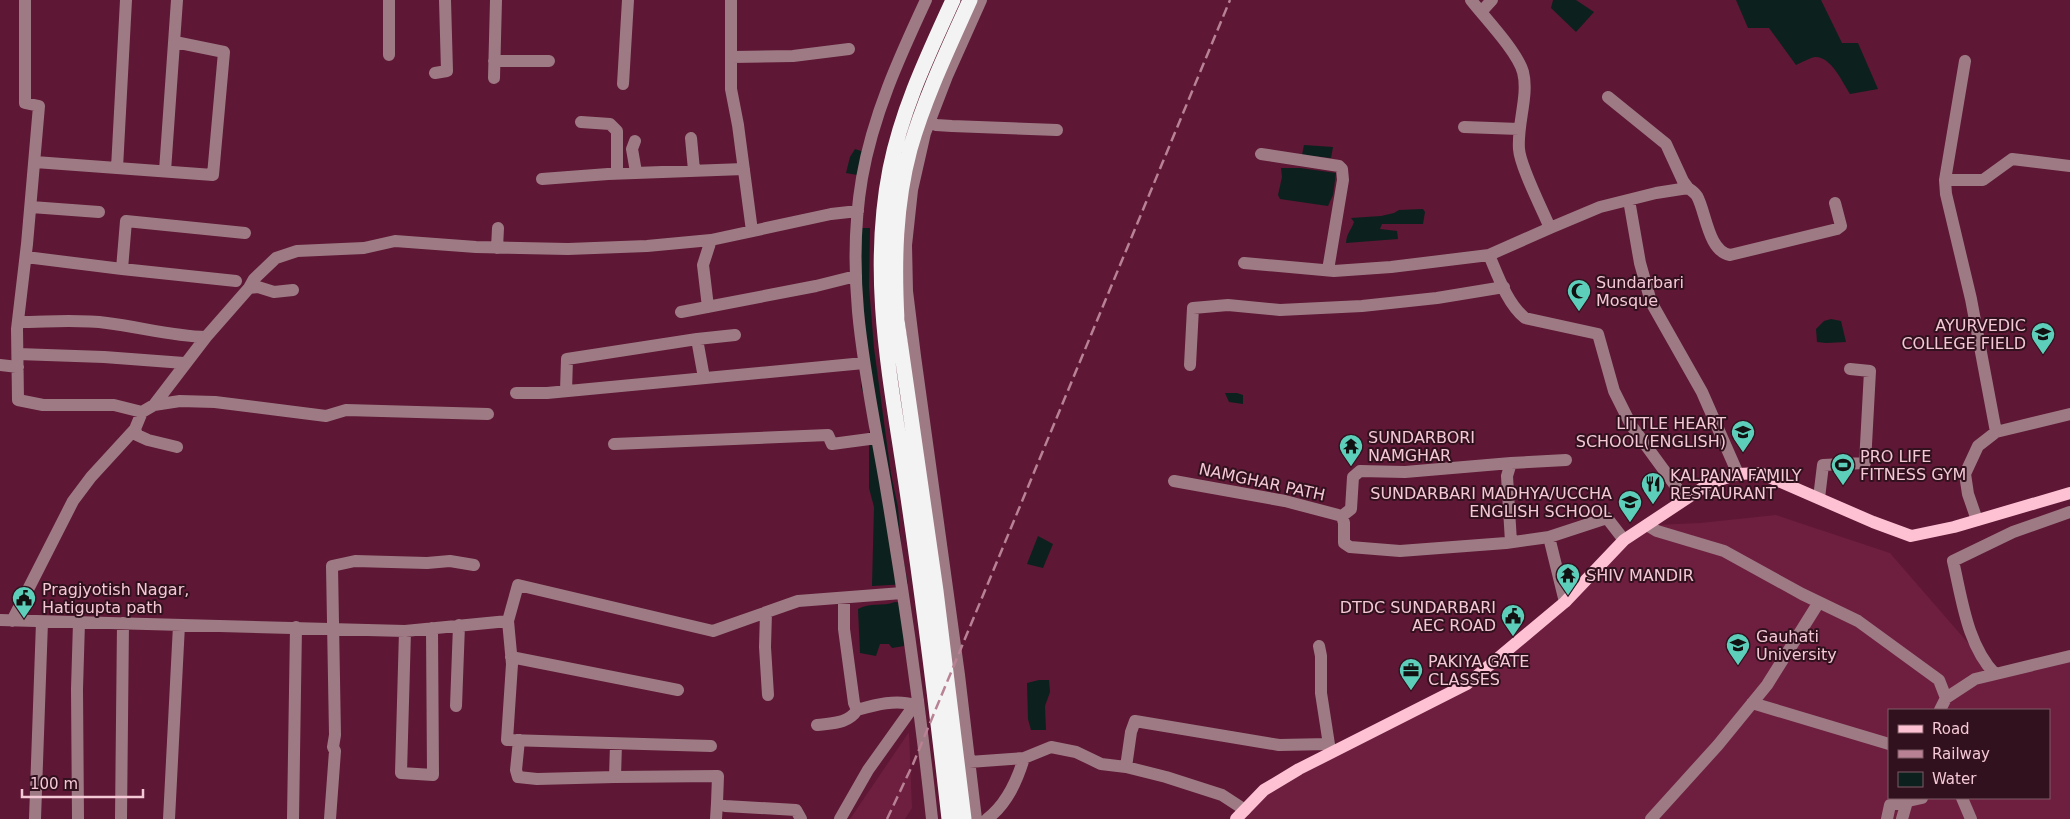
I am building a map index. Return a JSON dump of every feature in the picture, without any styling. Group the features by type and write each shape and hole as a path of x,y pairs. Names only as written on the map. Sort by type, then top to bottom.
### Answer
{"highway":[{"path":"949,819 922,593 886,360 882,315 881,263 886,194 900,129 923,66 954,0"},
{"path":"964,819 936,591 897,320 895,275 896,236 900,200 910,150 920,116 970,0"}],"main road":[{"path":"1240,815 1264,790 1330,749 1467,684 1565,602 1624,540 1710,483 1738,474 1760,473 1873,522 1911,536 1954,528 2070,493"}],"street":[{"path":"25,0 25,103 39,106 31,207 18,322 18,400 43,404 114,406 142,412"},
{"path":"117,168 126,0"},
{"path":"165,171 177,0"},
{"path":"389,0 389,56"},
{"path":"435,73 447,71 445,0"},
{"path":"494,78 496,0"},
{"path":"623,84 628,0"},
{"path":"731,0 731,89 738,125 752,231"},
{"path":"926,0 881,104 870,139 862,177 858,211 856,276 857,310 864,363 902,593 932,819"},
{"path":"976,819 958,665 907,290 906,244 912,190 925,133 947,76 981,0"},
{"path":"1472,0 1512,52 1523,72 1524,98 1519,129 1519,152 1550,228"},
{"path":"1481,12 1492,0"},
{"path":"35,162 214,175 224,52 175,42"},
{"path":"732,57 793,56 849,49"},
{"path":"494,61 549,61"},
{"path":"1965,61 1945,180 1946,194 1971,299 1996,432"},
{"path":"1608,97 1666,144 1683,180 1696,195 1707,226 1719,250 1730,255 1838,229 1841,226 1835,203"},
{"path":"929,121 936,125 1057,130"},
{"path":"581,122 610,124 617,131 617,173"},
{"path":"1464,127 1519,129"},
{"path":"691,138 694,170"},
{"path":"635,141 632,149 636,172"},
{"path":"1261,154 1339,166 1342,169 1343,180 1328,270"},
{"path":"1945,180 1983,180 2012,160 2070,166"},
{"path":"542,180 617,173 744,168"},
{"path":"1244,263 1328,270 1391,267 1489,255 1600,207 1688,188"},
{"path":"1629,200 1640,263 1651,302 1702,392 1738,474"},
{"path":"31,207 99,212"},
{"path":"154,405 184,364 249,288 254,279 276,258 298,251 364,248 395,241 497,248 637,247 711,240 831,214 858,211"},
{"path":"122,268 126,221 244,233"},
{"path":"497,248 498,228"},
{"path":"708,307 703,265 711,240"},
{"path":"1489,255 1517,311 1524,318 1598,334 1614,391 1631,425 1685,499"},
{"path":"26,257 236,281"},
{"path":"681,312 816,286 856,276"},
{"path":"249,288 258,287 274,292 293,290"},
{"path":"1190,365 1193,308 1228,304 1280,310 1362,306 1437,298 1504,287"},
{"path":"18,322 66,320 107,322 172,334 206,337"},
{"path":"566,391 567,359 735,335"},
{"path":"697,339 704,378"},
{"path":"0,365 18,361 104,357 184,364"},
{"path":"516,393 566,391 864,363"},
{"path":"1819,498 1823,465 1865,463 1870,371 1850,369"},
{"path":"488,414 346,410 326,416 215,402 180,401 154,405 142,412 135,429 91,477 73,502 6,621 331,628 405,635 432,632 459,625 508,621"},
{"path":"1977,520 1968,494 1964,474 1978,446 1996,432 2070,414"},
{"path":"135,429 136,435 177,447"},
{"path":"614,444 828,435 832,444 877,438"},
{"path":"1342,516 1351,509 1353,477 1360,470 1406,472 1566,460"},
{"path":"1511,463 1506,476 1511,542"},
{"name":"NAMGHAR PATH","path":"1174,481 1285,501 1342,516 1344,543 1350,547 1400,551 1511,542 1549,537 1607,518 1624,540"},
{"path":"1995,674 1984,662 1966,621 1953,561 2013,532 2070,512"},
{"path":"1647,525 1657,531 1724,552 1858,621 1939,680 1946,698"},
{"path":"1549,537 1565,602"},
{"path":"330,819 335,751 333,746 335,735 331,628 332,566 355,561 428,563 450,561 474,565"},
{"path":"710,746 507,740 511,657 508,621 518,585 713,631 798,601 902,593"},
{"path":"844,598 844,629 854,703 857,710"},
{"path":"1651,819 1718,745 1767,685 1819,602"},
{"path":"766,612 765,647 768,695"},
{"path":"35,819 42,622"},
{"path":"78,819 79,622"},
{"path":"121,819 123,623"},
{"path":"169,819 179,625"},
{"path":"456,706 459,625"},
{"path":"293,819 296,627"},
{"path":"405,635 402,773 433,775 432,632"},
{"path":"1126,767 1131,732 1135,721 1279,745 1330,749 1321,693 1321,656 1319,646"},
{"path":"1940,709 1946,698 1975,679 2070,656"},
{"path":"511,657 678,690"},
{"path":"817,725 844,722 852,718 857,710 879,704 916,703"},
{"path":"840,819 868,770 916,703"},
{"path":"1752,703 1888,744"},
{"path":"519,740 516,770 518,777 537,779 718,776 716,819"},
{"path":"615,777 616,744"},
{"path":"969,762 1024,758 1052,747 1076,752 1101,764 1126,767 1166,777 1222,795 1240,815"},
{"path":"987,819 998,811 1006,798 1018,776 1024,758"},
{"path":"1887,819 1890,805 1908,799"},
{"path":"1902,819 1908,799"},
{"path":"1962,799 1971,819"},
{"path":"716,804 796,810 800,819"}],"shaded area":[{"name":"Gauhati University","path":"1776,515 1890,553 1995,674 2070,657 2070,819 1236,819 1264,790 1467,684 1599,567 1654,525 1700,523"},
{"path":"909,732 912,808 905,819 850,819"}],"water":[{"path":"1553,0 1576,0 1594,12 1576,32 1551,8"},
{"path":"1736,0 1821,0 1842,43 1858,43 1878,89 1850,94 1836,71 1821,58 1815,57 1796,65 1769,28 1748,28"},
{"path":"1304,145 1333,147 1331,158 1302,155"},
{"path":"855,149 864,152 863,176 846,173 850,157"},
{"path":"1281,168 1300,168 1336,173 1333,195 1328,206 1280,199 1278,195 1282,177"},
{"path":"1423,209 1425,212 1423,224 1382,224 1380,229 1397,231 1398,239 1346,243 1354,222 1351,218 1381,216 1399,210"},
{"path":"855,228 870,228 869,287 874,348 891,474 898,507 901,546 908,584 872,586 874,507 869,488 869,408 861,387 860,296"},
{"path":"1831,319 1841,321 1846,342 1817,342 1816,329 1824,321"},
{"path":"1225,393 1243,395 1243,404 1229,402"},
{"path":"1038,536 1053,544 1043,568 1027,564"},
{"path":"895,602 903,603 904,646 892,648 889,644 880,644 876,656 860,653 858,609"},
{"path":"1049,680 1050,692 1045,706 1046,730 1031,730 1028,719 1027,683"}],"railway":[{"path":"887,819 913,764 1230,0"}],"place":[{"name":"Sundarbari Mosque","path":"1579,312"},
{"name":"AYURVEDIC COLLEGE FIELD","path":"2043,355"},
{"name":"LITTLE HEART SCHOOL(ENGLISH)","path":"1743,453"},
{"name":"SUNDARBORI NAMGHAR","path":"1351,467"},
{"name":"PRO LIFE FITNESS GYM","path":"1843,486"},
{"name":"KALPANA FAMILY RESTAURANT","path":"1653,505"},
{"name":"SUNDARBARI MADHYA/UCCHA ENGLISH SCHOOL","path":"1630,523"},
{"name":"SHIV MANDIR","path":"1568,596"},
{"name":"Pragjyotish Nagar, Hatigupta path","path":"24,619"},
{"name":"DTDC SUNDARBARI AEC ROAD","path":"1513,637"},
{"name":"Gauhati University","path":"1738,666"},
{"name":"PAKIYA GATE CLASSES","path":"1411,691"}]}
